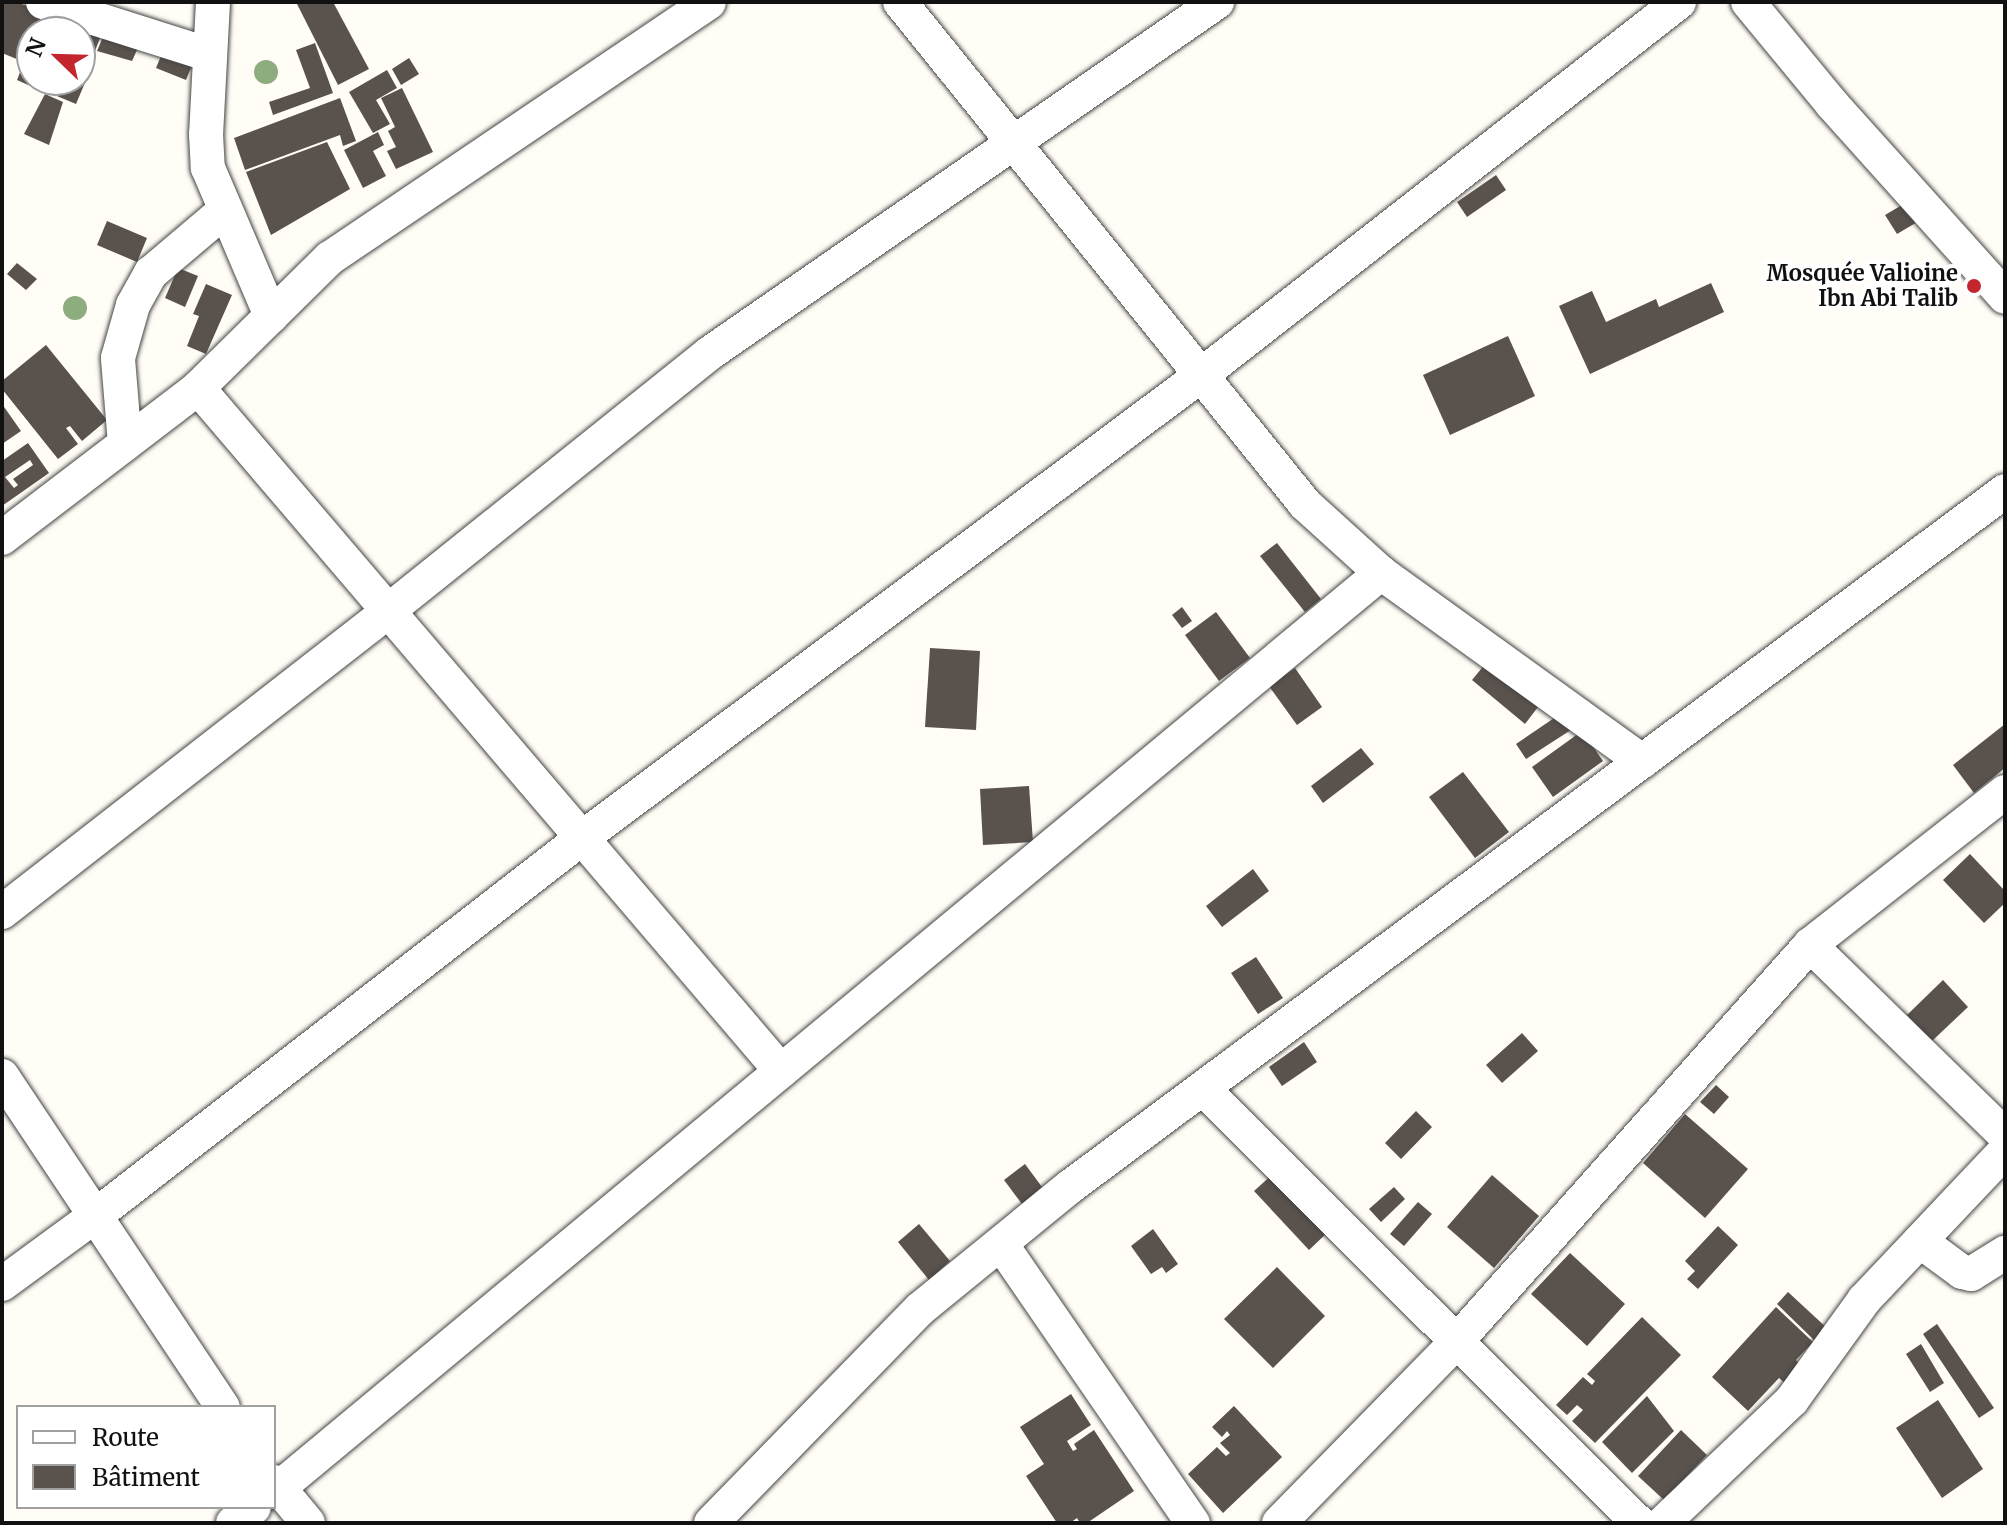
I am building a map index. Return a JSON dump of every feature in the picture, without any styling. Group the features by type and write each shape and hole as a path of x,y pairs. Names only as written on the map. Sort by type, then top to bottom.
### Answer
{"street":[{"path":"43,2 210,55"},
{"path":"213,2 206,134 208,168 271,316"},
{"path":"2,538 198,388 330,258 709,2"},
{"path":"900,2 1305,504 1381,573 1642,761"},
{"path":"2,912 388,611 710,353 1217,2"},
{"path":"2,1284 95,1216 582,838 1200,376 1679,2"},
{"path":"1748,2 1832,104 2005,297"},
{"path":"125,444 118,358 133,305 151,273 224,211"},
{"path":"198,388 781,1071"},
{"path":"711,1523 920,1309 1071,1186 2005,491"},
{"path":"276,1487 1381,573"},
{"path":"1279,1523 1456,1342 1810,945 2005,792"},
{"path":"1810,945 2005,1135"},
{"path":"2,1076 222,1405"},
{"path":"1204,1090 1639,1523"},
{"path":"1663,1523 1792,1400 1864,1300 2005,1151"},
{"path":"1920,1241 1962,1272 1971,1274 2005,1253"},
{"path":"1001,1244 1193,1523"},
{"path":"276,1497 308,1523"},
{"path":"233,1523 250,1509"}],"building":[{"path":"2,2 17,2 51,16 16,16 16,59 2,53"},
{"path":"296,2 333,2 369,69 338,85"},
{"path":"96,25 104,28 96,48"},
{"path":"108,25 142,39 132,61 97,51"},
{"path":"315,43 333,93 273,115 269,102 310,88 296,50"},
{"path":"165,46 195,58 186,80 156,68"},
{"path":"409,58 419,74 401,85 392,69"},
{"path":"387,70 397,88 376,100 390,124 373,133 349,92"},
{"path":"402,88 433,152 396,169 387,151 396,147 388,131 395,127 381,98"},
{"path":"44,96 63,102 49,145 24,134"},
{"path":"57,96 79,96 76,104"},
{"path":"340,98 356,141 343,146 340,135 245,170 234,138"},
{"path":"378,132 384,145 373,151 386,176 363,188 344,150"},
{"path":"327,142 350,189 271,235 246,172"},
{"path":"1496,175 1506,190 1467,217 1457,202"},
{"path":"1907,202 1919,221 1897,234 1885,215"},
{"path":"107,221 147,238 137,262 97,245"},
{"path":"17,263 37,279 26,290 7,274"},
{"path":"178,268 198,276 185,307 165,298"},
{"path":"1711,283 1724,312 1590,374 1559,306 1592,291 1606,322 1656,299 1659,307"},
{"path":"206,284 232,295 206,354 187,346 199,316 193,314"},
{"path":"1508,336 1535,396 1450,435 1423,375"},
{"path":"46,345 107,420 82,441 70,426 66,428 78,444 58,459 2,389 2,381"},
{"path":"2,404 21,431 2,444"},
{"path":"28,443 49,473 2,506 2,461","holes":["30,460 33,465 13,479 18,485 14,488 5,477"]},
{"path":"1277,543 1321,599 1305,612 1260,556"},
{"path":"1182,607 1192,621 1182,628 1172,615"},
{"path":"1216,612 1250,658 1219,681 1185,635"},
{"path":"930,648 980,651 976,730 925,727"},
{"path":"1486,663 1538,707 1525,724 1472,680"},
{"path":"1295,668 1322,707 1297,725 1269,686"},
{"path":"1563,712 1574,728 1526,759 1516,744"},
{"path":"2005,724 2005,768 1974,793 1953,765"},
{"path":"1582,731 1603,761 1553,797 1532,767"},
{"path":"1361,748 1374,764 1323,803 1311,786"},
{"path":"1463,772 1509,832 1475,858 1429,797"},
{"path":"1029,786 1033,842 983,845 980,789"},
{"path":"1970,854 2005,891 2005,903 1984,923 1943,880"},
{"path":"1253,869 1269,891 1222,927 1206,906"},
{"path":"1256,957 1283,998 1258,1014 1231,973"},
{"path":"1943,980 1968,1007 1932,1041 1907,1015"},
{"path":"1522,1033 1538,1051 1502,1083 1486,1065"},
{"path":"1304,1042 1317,1062 1282,1086 1269,1067"},
{"path":"1716,1085 1729,1097 1714,1114 1700,1102"},
{"path":"1416,1111 1432,1127 1401,1159 1385,1143"},
{"path":"1685,1114 1748,1169 1705,1218 1643,1163"},
{"path":"1025,1164 1042,1187 1022,1204 1004,1180"},
{"path":"1274,1173 1329,1231 1309,1250 1254,1191"},
{"path":"1492,1175 1539,1216 1494,1268 1447,1227"},
{"path":"1394,1187 1405,1199 1381,1222 1369,1209"},
{"path":"1418,1202 1432,1214 1404,1246 1390,1234"},
{"path":"919,1224 950,1261 929,1280 898,1242"},
{"path":"1718,1226 1738,1245 1698,1289 1687,1279 1695,1271 1685,1261"},
{"path":"1153,1229 1178,1264 1166,1273 1162,1267 1151,1274 1131,1246"},
{"path":"1570,1253 1625,1304 1587,1346 1531,1294"},
{"path":"1277,1267 1325,1316 1273,1368 1224,1319"},
{"path":"1788,1292 1828,1329 1816,1342 1777,1304"},
{"path":"1776,1307 1813,1342 1796,1360 1806,1370 1790,1388 1779,1378 1748,1411 1712,1377"},
{"path":"1642,1317 1681,1355 1595,1443 1572,1421 1583,1410 1577,1405 1567,1415 1556,1405 1583,1377 1592,1385 1595,1381 1587,1374"},
{"path":"1937,1324 1994,1408 1979,1418 1923,1334"},
{"path":"1921,1344 1944,1383 1930,1392 1906,1354"},
{"path":"1071,1394 1091,1425 1067,1441 1073,1451 1077,1449 1074,1444 1094,1430 1134,1491 1087,1523 1080,1523 1077,1518 1070,1523 1057,1523 1026,1476 1044,1464 1020,1427"},
{"path":"1647,1396 1674,1431 1632,1473 1602,1442"},
{"path":"1938,1400 1983,1469 1942,1498 1896,1428"},
{"path":"1234,1406 1282,1457 1223,1513 1188,1474 1217,1447 1226,1456 1230,1453 1220,1443 1230,1435 1227,1431 1222,1437 1212,1427"},
{"path":"1681,1430 1707,1455 1664,1500 1638,1476"}],"place":[{"name":"Mosquée Valioine Ibn Abi Talib","path":"1974,286"}]}
